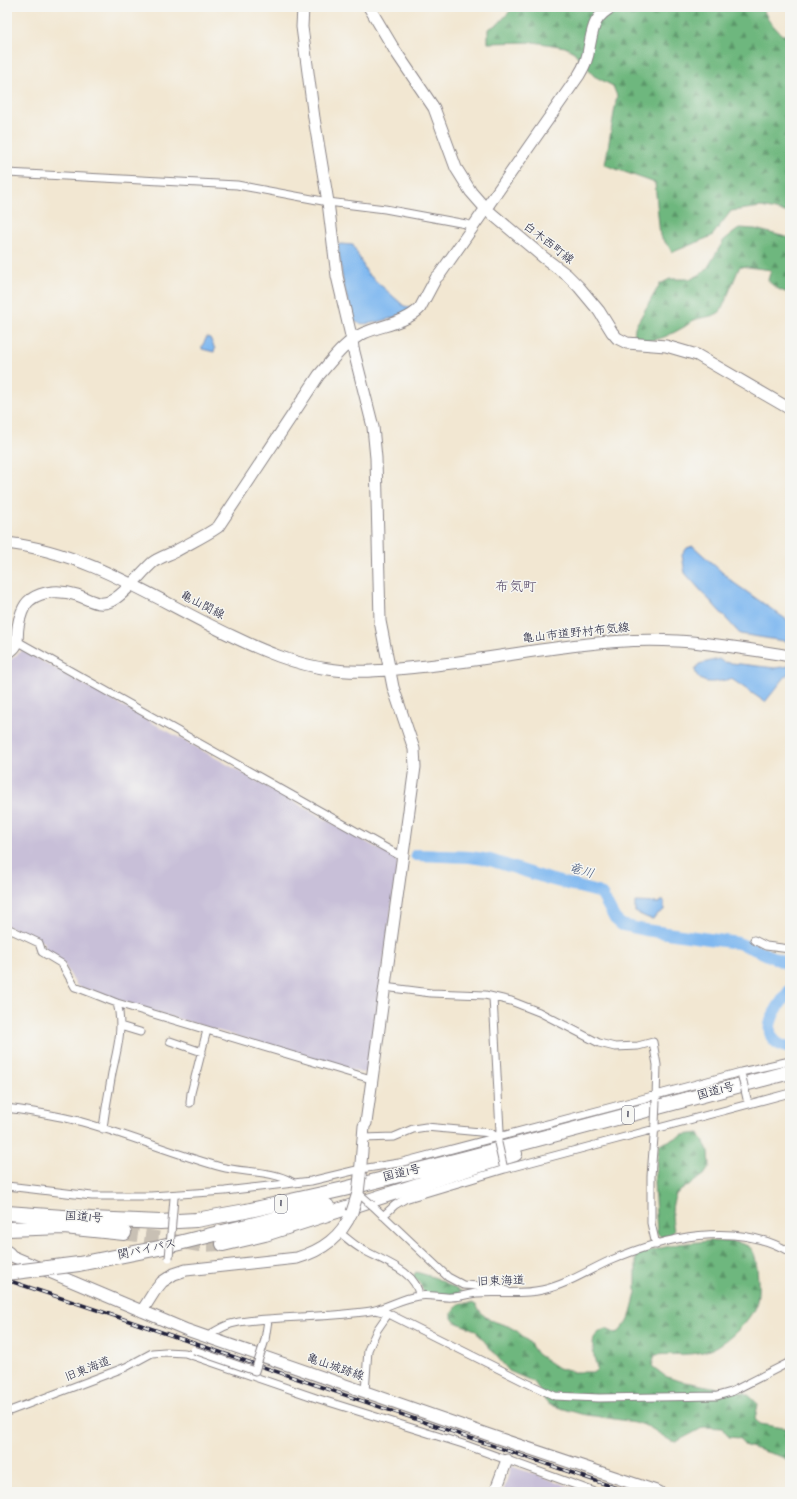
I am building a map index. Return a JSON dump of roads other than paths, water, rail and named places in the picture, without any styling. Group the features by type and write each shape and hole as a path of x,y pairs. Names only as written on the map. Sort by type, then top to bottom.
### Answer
{"highway":[{"name":"国道1号","path":"7,1212 91,1219 160,1222 213,1217 307,1198 466,1158 790,1072"},
{"name":"国道1号","path":"223,1244 265,1234 516,1154 790,1081"},
{"name":"1","path":"286,1216 516,1154"},
{"name":"1","path":"286,1216 466,1158"},
{"path":"7,1216 91,1219"},
{"name":"関バイパス","path":"7,1272 79,1264 159,1248 286,1216"},
{"name":"国道1号","path":"7,1229 64,1227 124,1233"},
{"path":"7,1235 19,1231 64,1227"}],"street":[{"path":"142,1311 162,1282 174,1274 197,1268 297,1258 309,1254 332,1240 340,1233 352,1212 358,1193 361,1172 364,1126 415,766 415,756 411,739 393,687 380,621 376,458 373,426 353,348 337,276 328,202 314,118 302,27 303,7"},
{"name":"白木西町線","path":"369,7 394,49 434,108 456,168 465,183 485,208 543,257 567,275 590,298 612,332 622,341 635,344 666,346 697,355 790,409"},
{"path":"7,654 13,649 17,641 18,627 24,606 29,600 48,593 64,592 77,595 91,602 111,601 151,564 206,535 218,527 319,375 333,358 352,340 363,334 406,318 416,312 426,298 436,278 580,75 588,54 591,33 596,22 602,14 612,7"},
{"path":"7,172 236,185 328,202 385,208 466,224 472,227"},
{"name":"亀山関線","path":"7,543 63,554 97,568 252,646 293,661 328,669 346,671 372,672 390,670"},
{"path":"17,641 402,857"},
{"name":"亀山市道野村布気線","path":"390,670 445,664 580,644 630,641 677,641 733,647 790,656"},
{"path":"7,928 39,943 42,952 62,964 75,987 117,1003 371,1080"},
{"path":"754,940 766,946 790,949"},
{"path":"384,987 431,993 493,997 528,1007 609,1046 626,1048 646,1045 653,1042 657,1065 655,1126 651,1176 651,1223 656,1244"},
{"path":"493,997 500,1131 498,1140 504,1167"},
{"path":"103,1129 107,1100 119,1043 120,1014 117,1003"},
{"path":"120,1026 140,1032"},
{"path":"190,1103 191,1093 207,1030"},
{"path":"170,1041 202,1052"},
{"path":"7,1186 92,1196 174,1197 292,1182 311,1181 361,1172 498,1140 790,1061"},
{"path":"742,1075 748,1102"},
{"path":"383,1216 395,1204 405,1199 504,1167 655,1126 748,1102 790,1093"},
{"path":"7,1108 46,1114 103,1129 222,1167 273,1175 292,1182"},
{"path":"364,1138 394,1137 413,1129 426,1127 491,1133 498,1140"},
{"path":"358,1193 448,1277 463,1285 496,1287 511,1292"},
{"path":"169,1258 174,1197"},
{"path":"340,1233 360,1248 392,1264 410,1277 419,1289 419,1296"},
{"name":"旧東海道","path":"207,1338 214,1332 238,1322 339,1315 375,1310 419,1296 453,1298 475,1293 528,1292 552,1287 621,1256 656,1244 694,1236 732,1236 766,1241 790,1252"},
{"name":"亀山城跡線","path":"8,1254 207,1338 659,1492"},
{"path":"375,1310 388,1314 527,1384 560,1397 599,1398 716,1396 732,1392 790,1362"},
{"path":"365,1392 368,1350 377,1330 388,1314"},
{"path":"176,1352 194,1350 255,1371 265,1340 268,1320"},
{"path":"176,1352 185,1353 316,1398 463,1444 595,1492"},
{"name":"旧東海道","path":"7,1412 126,1367 152,1354 176,1352"},
{"path":"495,1492 507,1460"}],"water":[{"path":"338,245 353,245 367,273 404,306 413,308 395,317 378,322 363,324 354,321 353,311 348,302 343,283"},
{"path":"207,337 210,338 215,349 214,352 202,349"},
{"path":"693,546 734,583 790,622 790,642 740,634 685,573 682,555 687,548"},
{"path":"719,659 723,662 775,668 790,666 790,671 765,702 733,680 730,679 709,682 700,679 695,670 699,664"},
{"path":"660,901 664,901 664,910 653,919 635,912 635,902 659,903"}],"waterway":[{"name":"竜川","path":"416,855 470,857 490,860 549,879 598,892 602,895 615,919 622,925 645,930 738,943 790,965"},
{"name":"竜川","path":"790,990 773,1015 770,1030 771,1036 776,1042 784,1047 790,1047"}],"tunnel":[{"path":"124,1233 199,1245 223,1244"}],"railway":[{"path":"7,1280 628,1492"}],"district":[{"name":"布気町","path":"516,588"}]}
